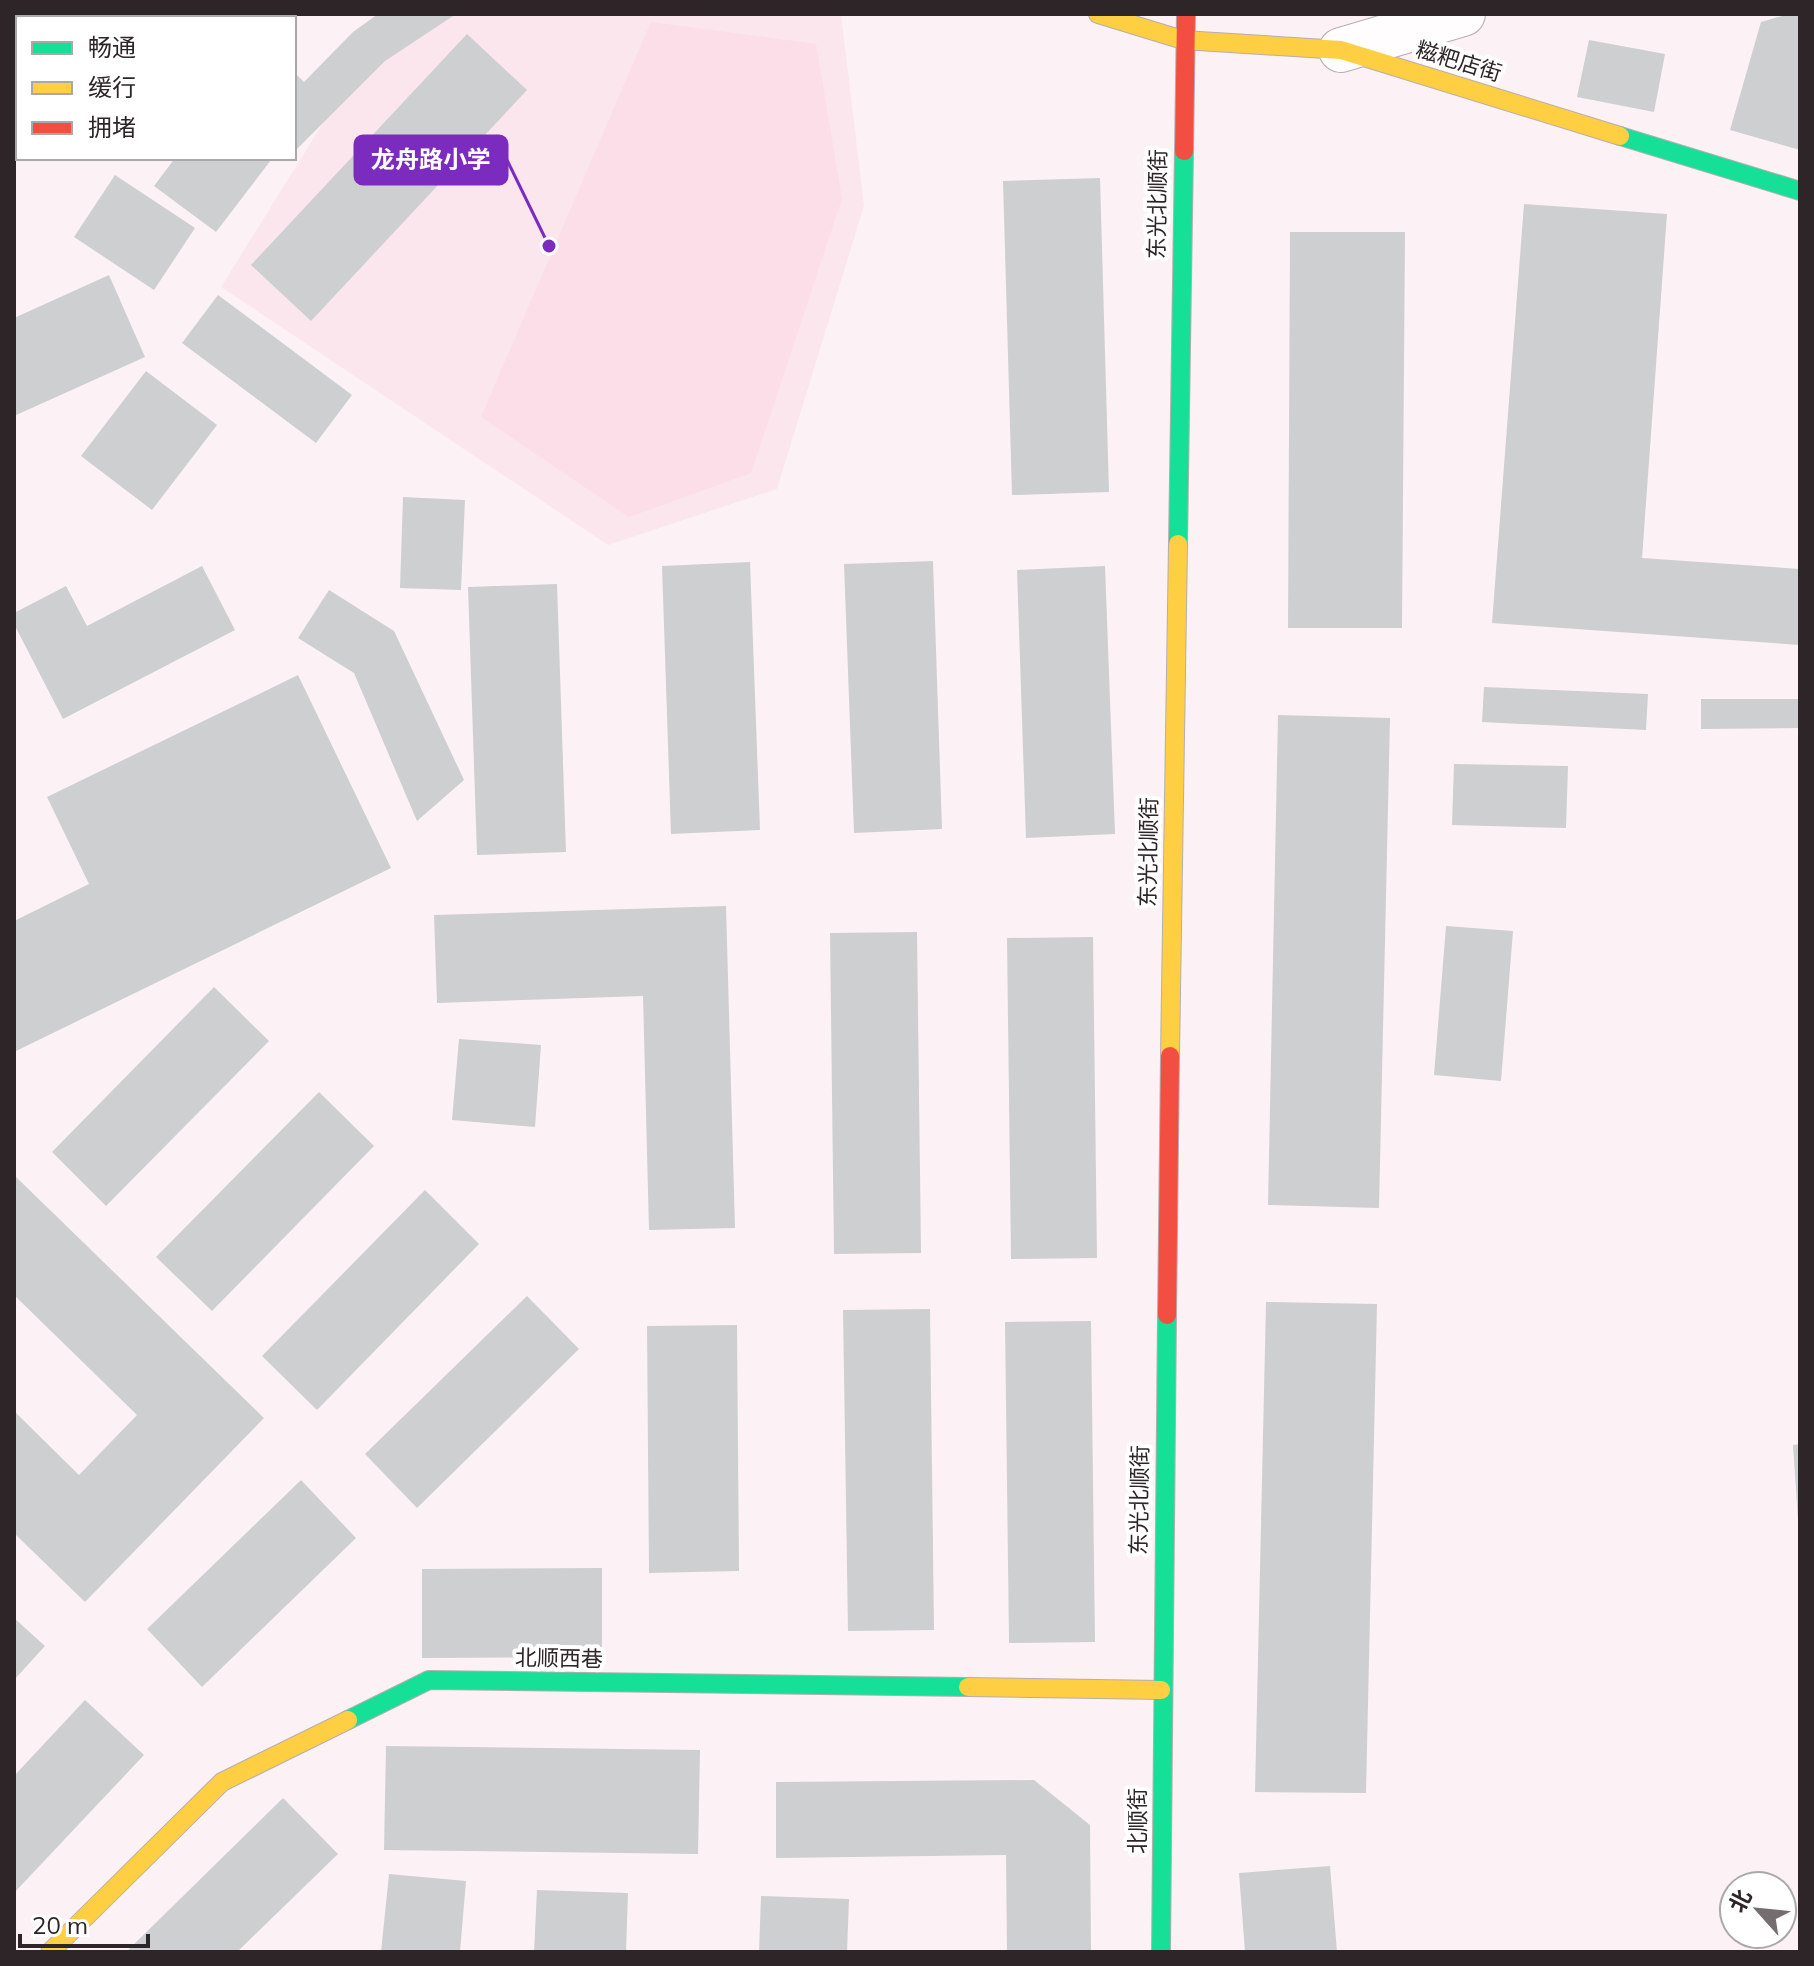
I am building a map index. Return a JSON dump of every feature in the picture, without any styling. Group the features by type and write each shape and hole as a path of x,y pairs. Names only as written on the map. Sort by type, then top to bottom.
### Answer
{"street":[{"name":"糍粑店街","path":"1098,14 1183,40 1341,50 1800,191"},
{"name":"东光北顺街","path":"1161,1690 1183,40 1186,14"},
{"path":"1341,50 1463,14"},
{"name":"北顺西巷","path":"50,1952 222,1782 429,1680 1161,1690"},
{"name":"北顺街","path":"1161,1690 1161,1952"}],"shaded area":[{"path":"402,14 841,14 864,206 777,489 608,545 221,287 385,24"},
{"path":"651,22 816,44 842,199 751,473 629,517 481,417"}],"building":[{"path":"378,14 456,14 385,61 296,150 296,74 304,82 353,32"},
{"path":"1800,14 1800,150 1730,130 1761,22"},
{"path":"467,34 527,90 311,321 251,265"},
{"path":"1589,40 1665,54 1654,112 1577,97"},
{"path":"174,160 271,160 216,232 154,186"},
{"path":"115,175 195,228 154,290 74,237"},
{"path":"1100,178 1109,492 1012,495 1003,181"},
{"path":"1524,204 1667,214 1642,558 1800,569 1800,645 1492,623"},
{"path":"1290,232 1405,232 1402,628 1288,628"},
{"path":"109,275 145,357 14,416 14,318"},
{"path":"218,295 352,395 316,443 182,343"},
{"path":"146,371 217,425 152,510 81,456"},
{"path":"403,497 465,500 461,590 400,588"},
{"path":"933,561 942,829 854,833 844,564"},
{"path":"750,562 760,830 671,834 662,566"},
{"path":"202,566 235,630 63,719 14,624 14,613 66,586 87,626"},
{"path":"1105,566 1115,834 1026,838 1017,570"},
{"path":"557,584 566,852 477,855 468,587"},
{"path":"329,590 394,631 464,780 417,821 354,673 298,638"},
{"path":"298,675 391,868 14,1052 14,921 89,884 47,797"},
{"path":"1484,687 1648,694 1646,730 1482,722"},
{"path":"1701,699 1800,699 1800,728 1701,729"},
{"path":"1278,715 1390,718 1379,1208 1268,1205"},
{"path":"1454,764 1568,766 1566,828 1452,825"},
{"path":"726,906 735,1228 649,1230 643,996 437,1003 434,915"},
{"path":"1446,926 1513,931 1501,1081 1434,1075"},
{"path":"917,932 921,1253 834,1254 830,933"},
{"path":"1093,937 1097,1258 1011,1259 1007,938"},
{"path":"214,987 269,1041 106,1206 52,1152"},
{"path":"459,1039 541,1045 535,1127 452,1120"},
{"path":"319,1092 374,1146 212,1311 156,1257"},
{"path":"14,1175 264,1418 85,1602 14,1533 14,1411 79,1475 137,1415 14,1295"},
{"path":"425,1190 479,1244 317,1410 262,1356"},
{"path":"527,1296 579,1349 417,1508 365,1454"},
{"path":"1266,1302 1377,1304 1366,1793 1255,1792"},
{"path":"930,1309 934,1630 848,1631 843,1310"},
{"path":"1091,1321 1095,1642 1009,1643 1005,1322"},
{"path":"737,1325 739,1571 649,1573 647,1326"},
{"path":"1800,1444 1800,1520 1798,1520 1793,1445"},
{"path":"301,1480 356,1538 202,1687 147,1629"},
{"path":"602,1568 602,1657 422,1658 422,1569"},
{"path":"14,1618 45,1646 14,1680"},
{"path":"85,1700 144,1755 14,1893 14,1776"},
{"path":"386,1746 700,1750 698,1854 384,1850"},
{"path":"1034,1780 1090,1825 1091,1952 1007,1952 1006,1855 776,1858 776,1782"},
{"path":"283,1798 338,1854 237,1952 126,1952"},
{"path":"1330,1866 1337,1952 1245,1952 1239,1873"},
{"path":"389,1874 466,1881 460,1952 381,1952"},
{"path":"537,1890 628,1893 626,1952 534,1952"},
{"path":"761,1896 849,1899 847,1952 759,1952"}],"traffic: fast":[{"path":"1620,136 1800,191"},
{"path":"1178,544 1184,151"},
{"path":"1161,1952 1167,1315"},
{"path":"348,1720 429,1680 968,1687"}],"traffic: slow":[{"path":"1098,14 1183,40 1341,50 1620,136"},
{"path":"1170,1056 1178,544"},
{"path":"968,1687 1161,1690"},
{"path":"50,1952 222,1782 348,1720"}],"traffic: jam":[{"path":"55,16 59,14"},
{"path":"1184,151 1186,14"},
{"path":"1167,1315 1170,1056"}],"place":[{"name":"龙舟路小学","path":"549,246"}]}
